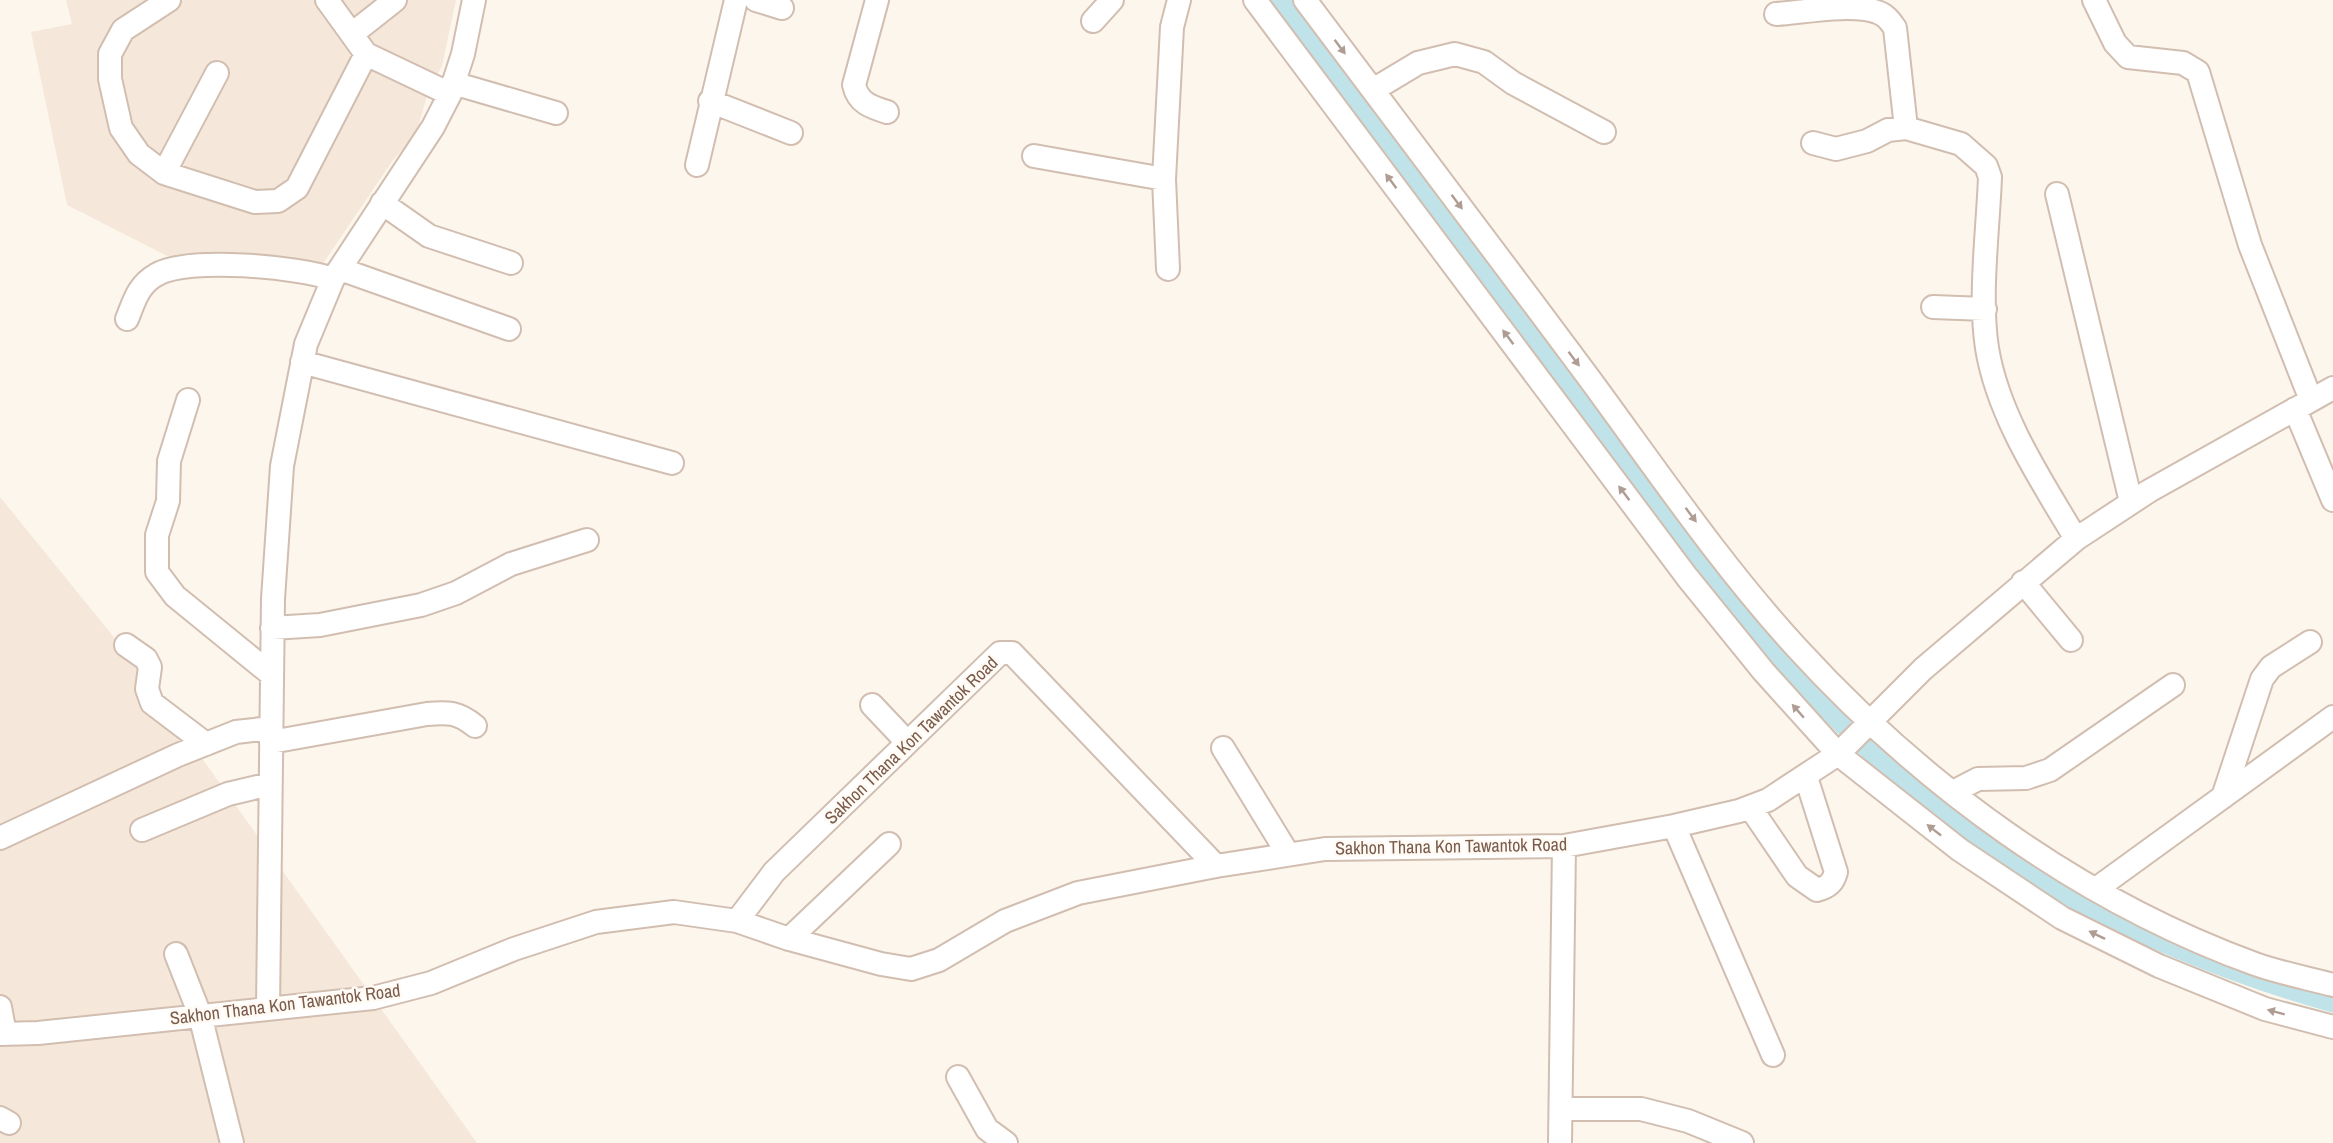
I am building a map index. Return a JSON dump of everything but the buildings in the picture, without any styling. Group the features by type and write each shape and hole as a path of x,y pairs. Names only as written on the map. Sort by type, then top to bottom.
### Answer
{"street":[{"path":"169,0 123,30 110,54 110,79 122,128 139,154 164,173 255,202 278,201 297,188 366,54"},
{"path":"327,0 366,54 451,88 556,113"},
{"path":"352,34 395,0"},
{"path":"268,1008 272,628 282,466 302,362 318,310 336,274 433,127 451,88 474,0"},
{"path":"697,165 710,101 736,0"},
{"path":"756,0 782,8"},
{"path":"877,0 854,85 855,92 868,106 887,112"},
{"path":"1093,21 1112,0"},
{"path":"1168,268 1164,179 1172,27 1179,0"},
{"path":"1255,0 1687,577 1764,672 1841,752 1960,850 2062,918 2159,966 2265,1009 2333,1027"},
{"path":"1305,0 1719,552 1794,645 1868,724 1984,818 2096,889 2168,928 2258,964 2333,985"},
{"path":"2094,0 2115,42 2128,57 2183,63 2198,72 2250,245 2333,500"},
{"path":"1776,14 1852,9 1877,12 1887,18 1895,28 1906,128"},
{"path":"1373,90 1418,63 1455,54 1484,62 1513,83 1604,132"},
{"path":"164,173 217,73"},
{"path":"710,101 791,133"},
{"path":"1813,143 1836,149 1867,141 1888,130 1906,128 1960,144 1986,166 1990,177 1985,309 1987,346 1993,377 2040,479 2076,539"},
{"path":"1034,156 1164,179"},
{"path":"2057,194 2131,502"},
{"path":"382,203 429,236 511,263"},
{"path":"127,320 138,291 156,275 166,270 189,266 281,268 336,274 509,329"},
{"path":"1933,307 1985,309"},
{"path":"302,362 672,463"},
{"name":"Sakhon Thana Kon Tawantok Road","path":"2,1034 38,1033 373,998 407,990 514,949 596,922 674,912 737,921 789,939 881,964 911,969 939,960 1005,921 1078,893 1216,866 1325,849 1564,846 1674,826 1750,807 1768,800 1841,752 1923,669 2076,539 2131,502 2333,388"},
{"path":"189,400 169,461 168,501 157,535 157,572 175,596 272,675"},
{"path":"272,628 320,625 421,605 456,593 511,564 587,540"},
{"path":"2023,582 2071,640"},
{"path":"2223,797 2262,679 2271,667 2310,642"},
{"path":"126,645 146,659 150,667 147,689 152,703 206,744"},
{"name":"Sakhon Thana Kon Tawantok Road","path":"737,921 774,872 1000,653 1012,653 1216,866"},
{"path":"1953,792 1978,779 2026,778 2050,770 2173,685"},
{"path":"872,705 907,742"},
{"path":"0,838 236,732 271,735 450,712 461,714 475,726"},
{"path":"2096,889 2333,717"},
{"path":"1223,748 1288,854"},
{"path":"1750,807 1797,876 1817,890 1827,887 1833,881 1836,872 1806,777"},
{"path":"142,830 228,795 270,784"},
{"path":"1674,826 1773,1055"},
{"path":"789,939 889,844"},
{"path":"1560,1143 1564,846"},
{"path":"176,954 200,1015 232,1143"},
{"path":"0,1007 2,1034"},
{"path":"958,1077 987,1128 1006,1143"},
{"path":"1562,1109 1641,1109 1688,1121 1743,1143"}],"shaded area":[{"path":"66,0 456,0 442,66 429,89 416,134 393,160 320,268 179,262 67,205 31,32 72,24"},
{"path":"0,497 126,652 477,1143 0,1143"}],"waterway":[{"path":"1280,0 1702,565 1787,666 1852,733 1922,795 1959,824 2037,877 2077,900 2138,931 2202,958 2267,982 2333,1002"}]}
